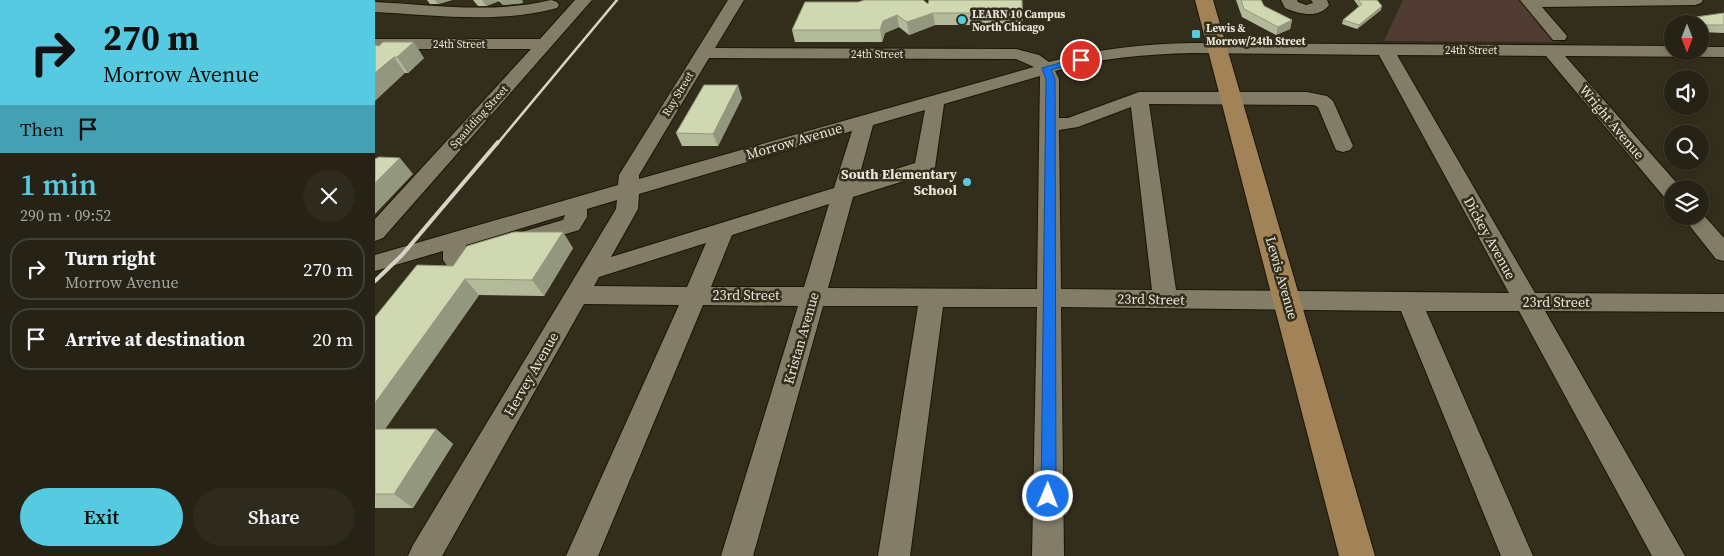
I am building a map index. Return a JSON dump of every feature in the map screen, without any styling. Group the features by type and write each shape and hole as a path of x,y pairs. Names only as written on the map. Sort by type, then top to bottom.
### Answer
{"main road":[{"name":"Lewis Avenue","path":"1204,0 1289,302 1357,556"}],"street":[{"name":"Ray Street","path":"628,189 629,174 736,0"},
{"path":"1289,0 1291,5 1305,10 1319,7 1321,5 1319,0"},
{"path":"1529,1 1695,0"},
{"name":"Wright Avenue","path":"1529,1 1555,43 1664,182"},
{"path":"375,7 497,13 564,3"},
{"name":"Spaulding Street","path":"375,233 544,44 564,3"},
{"name":"24th Street","path":"1217,48 1385,50 1555,43 1722,53"},
{"name":"24th Street","path":"375,44 544,44"},
{"name":"Morrow Avenue","path":"375,263 453,240 455,260 571,225 576,217 577,204 1046,68 1125,52 1156,49 1217,48"},
{"name":"Dickey Avenue","path":"1385,50 1669,556"},
{"name":"24th Street","path":"703,54 1016,54 1033,57 1046,68"},
{"path":"1046,68 1050,79 1048,556"},
{"path":"1050,125 1071,123 1139,98 1307,98 1320,100 1325,105 1343,146"},
{"path":"1139,98 1165,299"},
{"path":"592,270 925,167 937,100"},
{"name":"Kristan Avenue","path":"737,556 865,120"},
{"name":"Hervey Avenue","path":"424,556 627,209 628,189"},
{"path":"1701,225 1724,253"},
{"path":"582,556 693,295 723,231"},
{"name":"23rd Street","path":"577,294 1165,299 1289,302 1724,303"},
{"path":"894,556 932,297"},
{"path":"1409,301 1517,556"}],"shaded area":[{"path":"1403,0 1522,0 1559,42 1384,41"}],"building":[{"path":"865,0 923,0 928,4 929,0 1022,0 1022,13 933,13 907,22 897,15 883,21 880,30 792,30 805,2 858,2"},
{"path":"1241,0 1261,0 1264,6 1292,20 1278,27 1244,9"},
{"path":"1358,0 1377,0 1382,6 1359,25 1343,20 1362,4"},
{"path":"1724,13 1724,25 1709,25 1709,15"},
{"path":"383,42 414,42 375,73 375,45 379,46"},
{"path":"704,85 738,85 713,134 676,133"},
{"path":"379,157 400,158 375,183 375,159"},
{"path":"514,232 563,232 532,280 465,279 375,403 375,317 417,265 453,266 467,246"},
{"path":"375,429 436,429 394,494 375,494"}],"railway":[{"path":"497,144 617,0"},
{"path":"375,281 402,255 498,142"}],"place":[{"name":"LEARN 10 Campus North Chicago","path":"962,20"},
{"name":"Lewis & Morrow/24th Street","path":"1196,34"},
{"name":"South Elementary School","path":"967,182"}],"route":[{"path":"1048,496 1050,79 1046,68 1081,60"}]}
